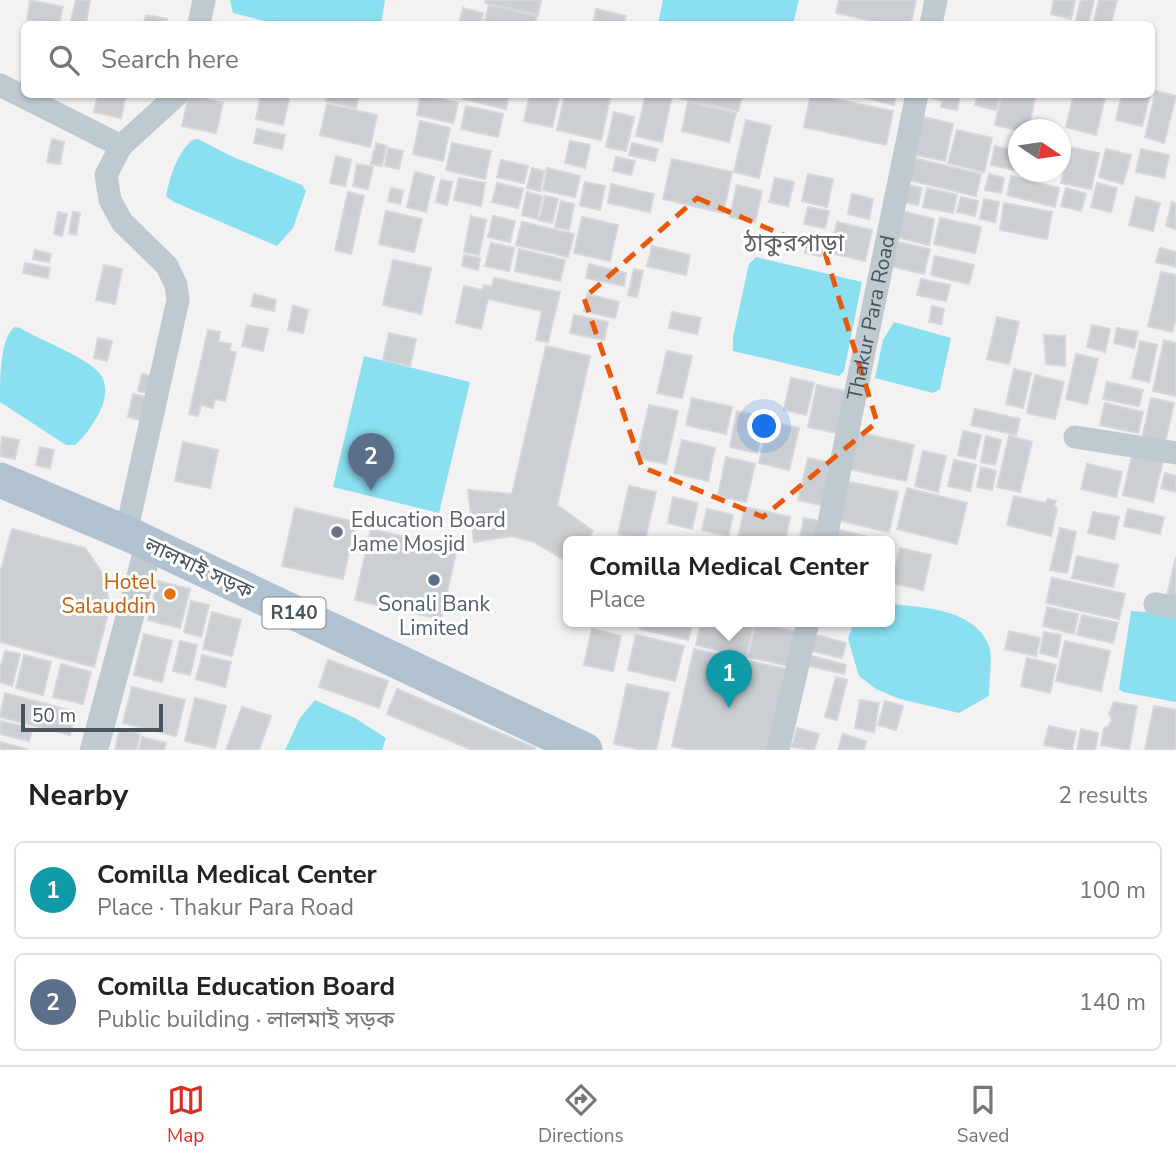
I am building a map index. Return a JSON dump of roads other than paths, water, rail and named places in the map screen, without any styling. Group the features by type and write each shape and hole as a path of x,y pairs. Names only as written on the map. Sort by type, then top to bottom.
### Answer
{"main road":[{"name":"লালমাই সড়ক","path":"0,480 137,539 585,750"}],"street":[{"path":"200,21 205,0"},
{"path":"932,21 936,0"},
{"path":"0,85 21,96"},
{"path":"26,98 121,146"},
{"path":"94,750 137,539 178,300 176,285 167,266 122,222 110,200 106,176 121,146 174,98"},
{"name":"Thakur Para Road","path":"826,536 915,98"},
{"path":"1075,437 1176,453"},
{"path":"778,750 806,627"}],"water":[{"path":"230,0 385,0 382,21 265,21 233,13"},
{"path":"663,0 799,0 794,21 659,21"},
{"path":"198,139 233,157 302,185 306,191 293,228 277,246 174,202 166,196 178,159 192,140"},
{"path":"756,257 862,282 844,371 839,376 733,351 733,337 749,264"},
{"path":"894,322 951,338 940,389 933,393 875,378 883,340"},
{"path":"15,327 86,362 103,379 105,394 100,410 88,431 75,445 66,445 0,402 6,339"},
{"path":"364,356 470,382 439,513 333,487"},
{"path":"895,604 934,609 961,618 973,624 989,646 989,696 959,713 900,699 876,689 859,676 848,639 852,627 895,627"},
{"path":"1131,611 1176,614 1176,702 1119,689"},
{"path":"315,700 355,718 386,738 382,750 285,750 300,718"}],"place":[{"name":"Comilla Education Board","path":"371,491"},
{"name":"Education Board Jame Mosjid","path":"337,532"},
{"name":"Sonali Bank Limited","path":"434,580"},
{"name":"Hotel Salauddin","path":"170,594"},
{"name":"Comilla Medical Center","path":"729,708"}],"district":[{"name":"ঠাকুরপাড়া","path":"794,243"}]}
